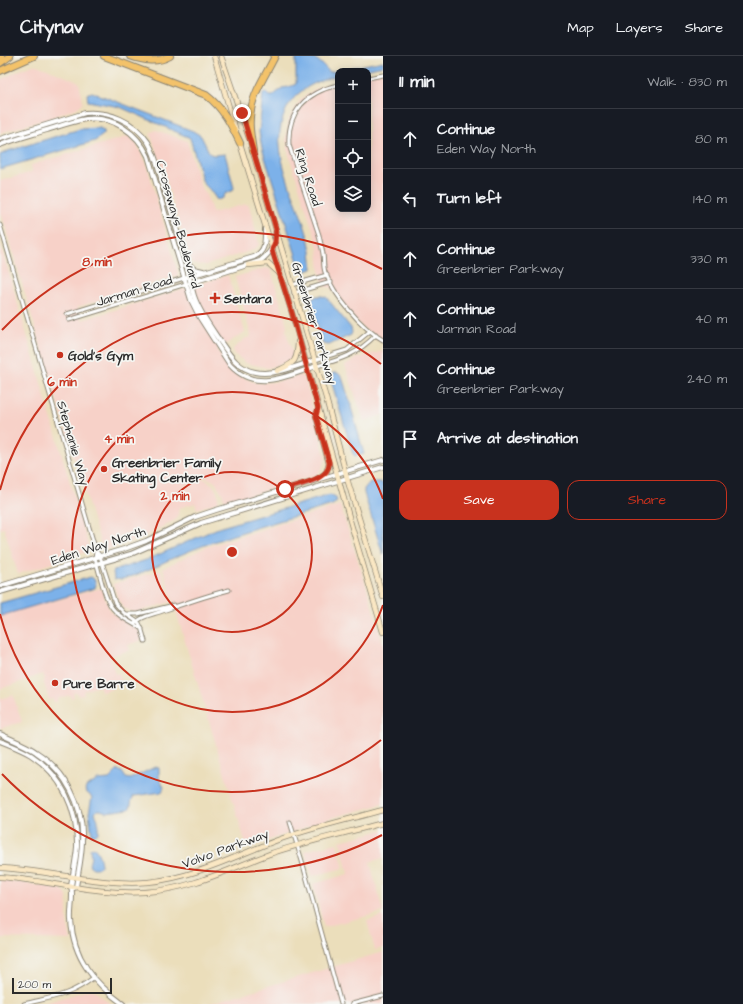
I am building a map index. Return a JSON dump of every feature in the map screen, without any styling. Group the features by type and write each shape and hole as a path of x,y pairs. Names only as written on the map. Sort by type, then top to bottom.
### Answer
{"highway":[{"path":"0,63 10,56"},
{"path":"0,71 25,56"},
{"path":"0,71 34,56"},
{"path":"104,56 206,96 222,110 240,143"},
{"path":"130,56 143,60 154,61 170,56"},
{"path":"253,151 250,130 251,108 275,56"}],"main road":[{"name":"Greenbrier Parkway","path":"214,56 306,364 383,632"},
{"name":"Greenbrier Parkway","path":"221,56 240,107 315,360 347,478 383,597"},
{"path":"248,265 268,263 279,273"},
{"path":"277,371 295,361 298,337"},
{"path":"317,479 326,473 329,464 316,416 318,408"},
{"name":"Volvo Parkway","path":"0,868 27,870 100,881 124,883 148,882 200,871 294,834 383,810"},
{"name":"Volvo Parkway","path":"0,877 28,880 73,888 120,892 145,892 169,889 205,880 272,853 383,823"}],"street":[{"path":"371,77 383,75"},
{"name":"Ring Road","path":"335,86 323,89 305,100 294,116 288,136 288,145 319,235 326,275 339,297 348,308 370,331 383,340"},
{"name":"Crossways Boulevard","path":"0,139 85,113 109,115 136,128 144,137 153,153 197,302 206,320 234,360 242,367 254,372 263,373 306,364 348,350 370,331"},
{"name":"Crossways Boulevard","path":"0,145 85,119 103,120 126,128 139,141 148,156 194,307 226,359 237,371 250,379 270,381 351,355 363,348 376,336"},
{"name":"Stephanie Way","path":"0,225 96,551 100,556 114,601 118,607 142,629 146,641"},
{"name":"Jarman Road","path":"67,314 259,255 264,247 265,228"},
{"path":"272,250 275,242 276,229"},
{"name":"Jarman Road","path":"69,320 248,265 264,258 272,250"},
{"path":"184,256 188,264 194,269 208,271"},
{"path":"292,285 326,275"},
{"path":"294,293 330,282"},
{"name":"Eden Way North","path":"0,586 95,558 146,541 205,514 383,460"},
{"name":"Eden Way North","path":"0,592 141,550 202,523 383,467"},
{"name":"Stephanie Way","path":"96,551 95,558 111,606 118,614 134,622"},
{"path":"134,622 142,617 180,604 229,590"},
{"path":"124,613 138,614 158,608 180,604"},
{"path":"134,622 138,617 158,608"},
{"path":"0,734 41,755 59,772 69,787 79,810 82,828 82,846 75,877 70,912 73,936 81,958 93,978 123,1004"},
{"path":"0,741 25,752 40,762 53,774 66,794 73,812 76,830 75,877"},
{"path":"290,822 298,846 341,1004"},
{"path":"24,1004 72,992 82,987 93,978"},
{"path":"352,1004 383,996"}],"shaded area":[{"path":"33,65 37,65 79,82 83,103 77,108 42,121 0,133 0,80"},
{"path":"383,72 383,343 362,327 343,306 331,288 324,286 320,273 318,249 315,237 289,155 286,138 289,119 301,99 317,88 335,83 335,212 371,212 371,74"},
{"path":"156,130 187,141 200,185 205,192 213,213 246,204 249,205 259,244 257,247 253,250 207,265 193,264 188,253 165,176 150,133"},
{"path":"129,136 136,143 146,162 178,273 177,276 78,307 82,320 228,275 245,332 217,350 226,363 237,374 251,381 258,383 276,382 300,375 305,378 326,460 318,474 238,499 225,501 215,482 203,476 170,494 203,478 213,485 218,494 218,502 197,509 195,503 179,508 177,519 141,538 105,550 102,548 71,448 0,209 0,181 32,172 31,165"},
{"path":"0,243 90,551 18,574 4,528 0,529"},
{"path":"266,268 271,270 287,325 286,332 293,354 291,361 268,368 246,363 234,354 233,349 246,338 250,338 251,335 235,277"},
{"path":"383,351 383,414 364,421 345,365 357,358"},
{"path":"340,505 367,588 383,644 383,804 331,818 247,848 163,568 206,547"},
{"path":"161,570 171,602 134,613 123,608 113,584"},
{"path":"101,588 112,612 138,629 142,640 128,645 130,650 110,656 115,674 119,673 122,683 111,686 112,689 102,692 99,686 83,691 84,694 78,696 77,692 73,693 74,697 71,698 70,695 57,699 57,702 54,702 53,699 49,700 43,680 45,679 43,674 0,689 0,616"},
{"path":"13,695 22,722 1,728 0,699"},
{"path":"383,830 383,858 370,862 383,912 324,927 313,884 348,874 340,841"},
{"path":"337,843 344,868 312,876 305,851"},
{"path":"0,879 62,889 67,896 67,923 71,940 0,938"},
{"path":"383,916 383,948 375,950 367,921"},
{"path":"383,952 383,1004 208,1004"},
{"path":"92,989 111,1004 42,1004"}],"water":[{"path":"296,56 307,56 314,58 330,72 335,71 335,77 314,84 300,92 294,98 285,112 280,131 280,150 285,170 306,230 311,250 312,269 303,272 300,268 262,148 259,132 263,93 265,92 270,96 273,96 282,88 296,84"},
{"path":"383,61 383,66 371,69 349,68"},
{"path":"92,92 193,131 201,136 210,154 225,154 234,188 233,190 225,194 223,198 217,200 203,183 190,138 120,107 88,101 87,94"},
{"path":"100,128 104,131 104,134 95,141 0,169 0,155 8,151 80,129"},
{"path":"317,296 326,297 351,328 351,335 329,345 323,344 309,301"},
{"path":"333,373 338,373 342,377 351,402 351,407 364,454 355,456 353,454 330,377"},
{"path":"370,482 380,482 383,484 383,555 364,493 364,489"},
{"path":"330,495 336,498 337,502 332,505 212,542 143,572 126,578 114,579 113,571 149,559 218,528"},
{"path":"91,577 94,579 96,584 95,588 0,616 0,603"},
{"path":"155,767 159,768 159,779 164,787 162,792 134,796 129,809 106,812 97,810 95,813 98,820 98,833 96,835 92,835 89,813 92,797 85,791 86,787 98,780 109,779 118,770 122,772 126,778 130,779"},
{"path":"93,847 100,858 101,866 99,868 93,868 89,865 91,857 90,849"}],"place":[{"name":"Sentara","path":"215,298"},
{"name":"Gold's Gym","path":"60,355"},
{"name":"Greenbrier Family Skating Center","path":"104,469"},
{"name":"Pure Barre","path":"55,683"}],"route":[{"path":"242,113 276,229 275,242 272,250 292,313 318,408 316,416 329,462 329,467 324,475 317,479 285,489"}]}
